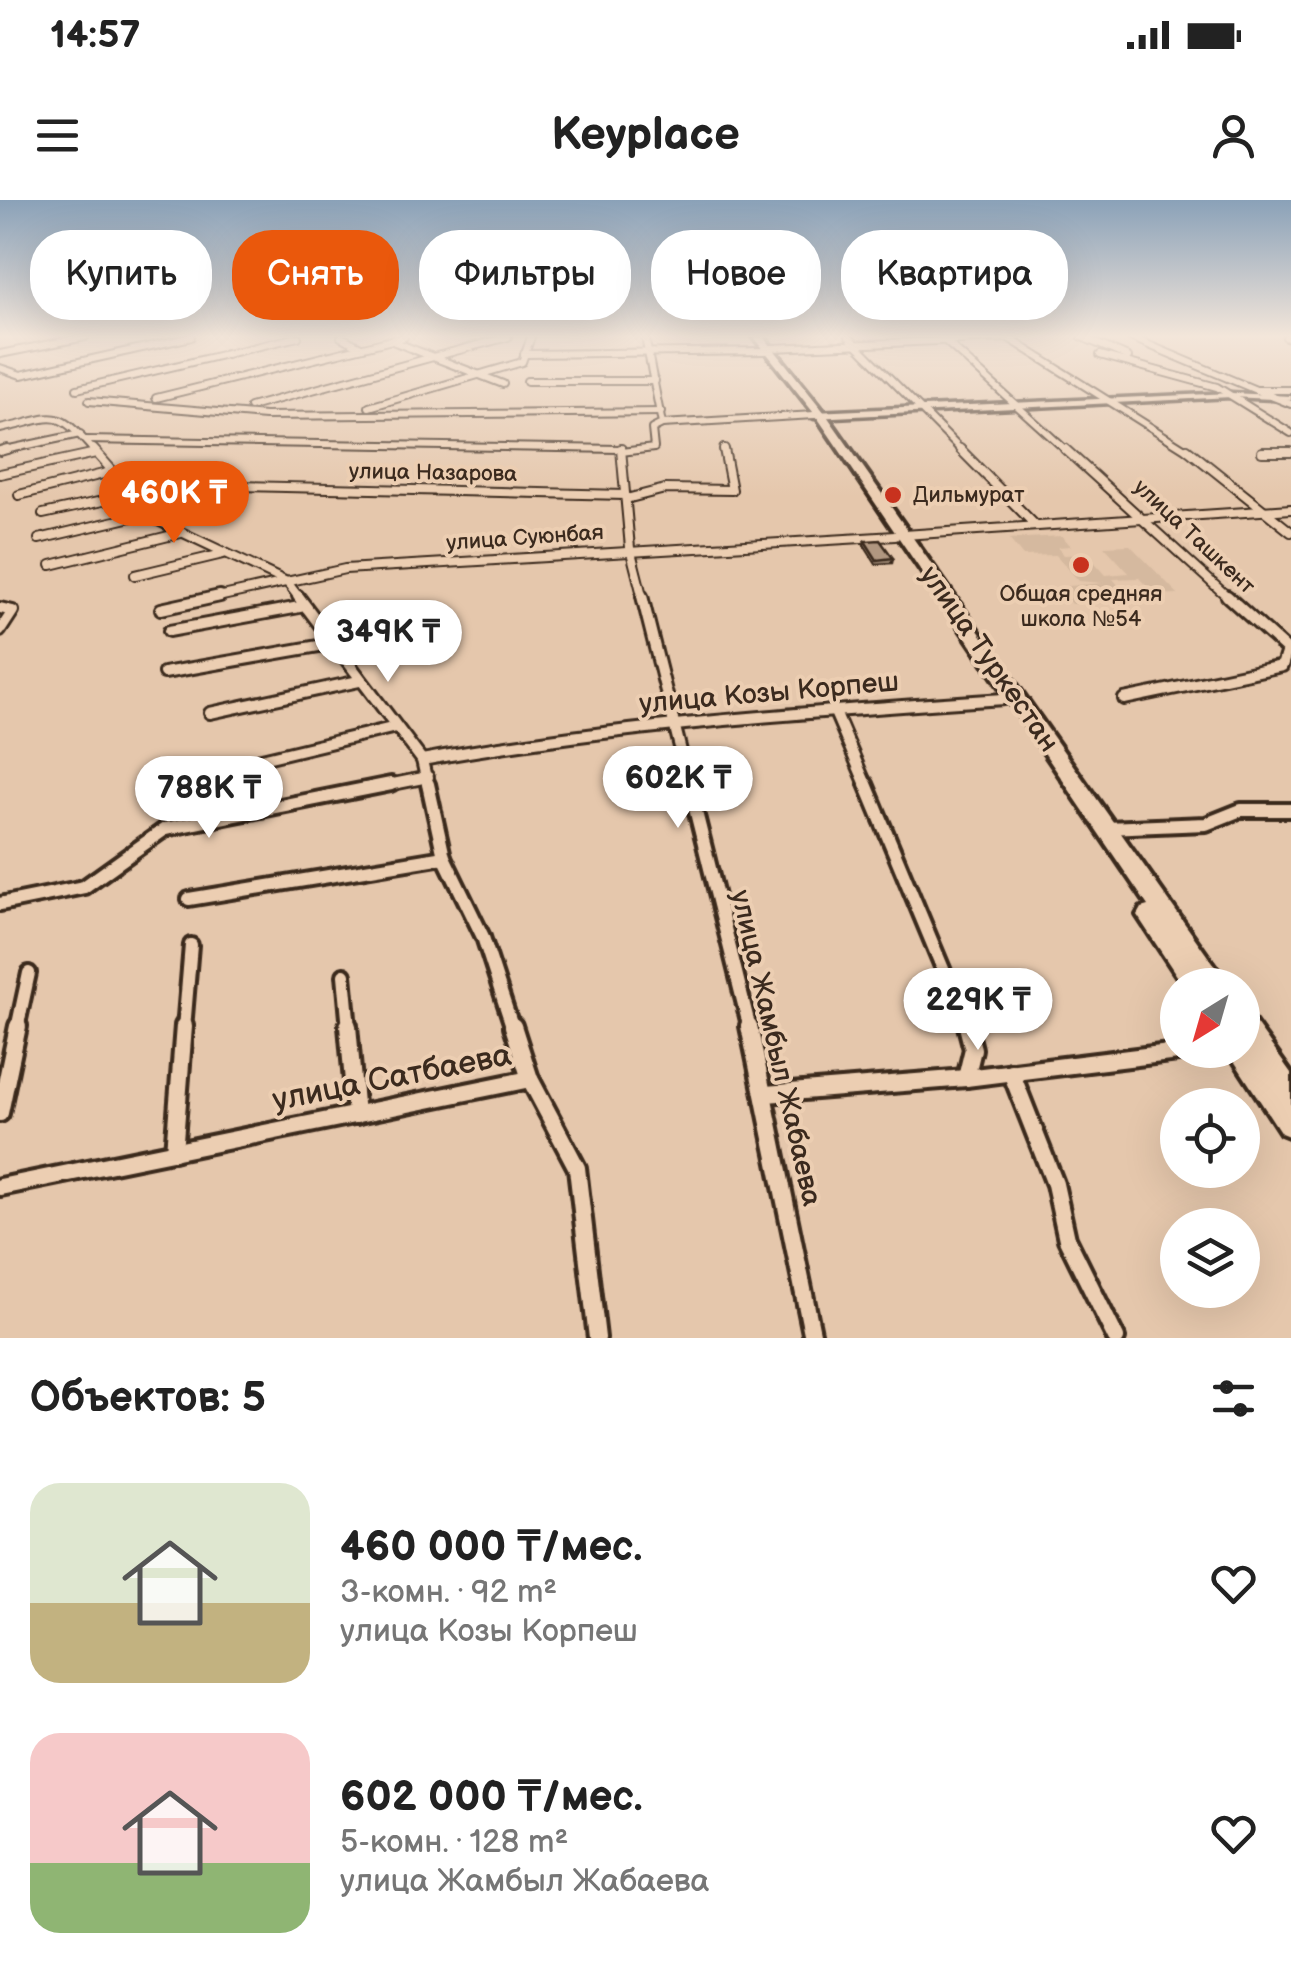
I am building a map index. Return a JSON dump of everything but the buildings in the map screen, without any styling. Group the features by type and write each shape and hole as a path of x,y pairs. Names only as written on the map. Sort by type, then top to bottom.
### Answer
{"highway":[{"name":"улица Туркестан","path":"799,390 1202,968"},
{"name":"улица Туркестан","path":"900,535 1004,699 1185,968"},
{"path":"1260,1058 1287,1105"},
{"path":"1255,1068 1287,1105"}],"street":[{"path":"156,398 188,390"},
{"path":"250,407 312,390"},
{"path":"369,407 428,390"},
{"path":"0,451 82,437 654,448 652,429 661,418 656,390"},
{"path":"901,390 1036,525"},
{"name":"улица Ташкент","path":"1004,390 1287,650 1282,666 1124,699"},
{"path":"1099,390 1169,435 1291,532"},
{"path":"1220,390 1247,410 1291,433"},
{"path":"1254,390 1291,401"},
{"path":"88,401 265,416 461,410 661,418 1022,406 1290,390"},
{"path":"0,428 57,417 67,420 149,514 223,554 287,582 330,644 422,760 444,857 484,937 530,1079"},
{"name":"улица Назарова","path":"240,486 626,497 658,490 732,490 724,448"},
{"name":"улица Жамбыл Жабаева","path":"622,450 630,548 766,1094 813,1338"},
{"path":"0,474 96,452"},
{"path":"1262,452 1291,452"},
{"path":"19,494 111,472"},
{"path":"43,514 177,480"},
{"name":"улица Суюнбая","path":"161,610 345,569 1291,509"},
{"path":"39,539 149,514"},
{"path":"51,565 182,533"},
{"path":"134,574 223,554"},
{"path":"169,631 304,606"},
{"path":"0,608 13,611 0,631"},
{"path":"164,673 330,644"},
{"path":"210,713 359,682"},
{"name":"улица Козы Корпеш","path":"422,760 526,741 834,710 1004,699"},
{"path":"834,710 964,1018 973,1049 966,1078"},
{"path":"232,766 396,727"},
{"path":"0,904 84,886 165,829 428,777"},
{"path":"1106,828 1206,824 1241,810 1291,810"},
{"path":"190,900 444,857"},
{"path":"174,1152 190,945"},
{"path":"0,1112 29,974"},
{"path":"344,975 356,1115"},
{"path":"766,1094 966,1078 1160,1054"},
{"path":"1011,1072 1055,1184 1068,1239 1116,1338"},
{"name":"улица Сатбаева","path":"0,1187 530,1079 577,1168 596,1338"}],"shaded area":[{"name":"Общая средняя школа №54","path":"1062,536 1071,546 1058,547 1064,555 1087,554 1106,575 1129,573 1104,546 1130,545 1178,594 1155,595 1139,578 1113,579 1131,600 1072,604 1058,587 1103,583 1079,581 1056,555 1023,556 1009,539"}],"waterway":[{"path":"1229,390 1238,393"}],"place":[{"name":"Дильмурат","path":"893,495"},
{"name":"Общая средняя школа №54","path":"1081,565"}]}
